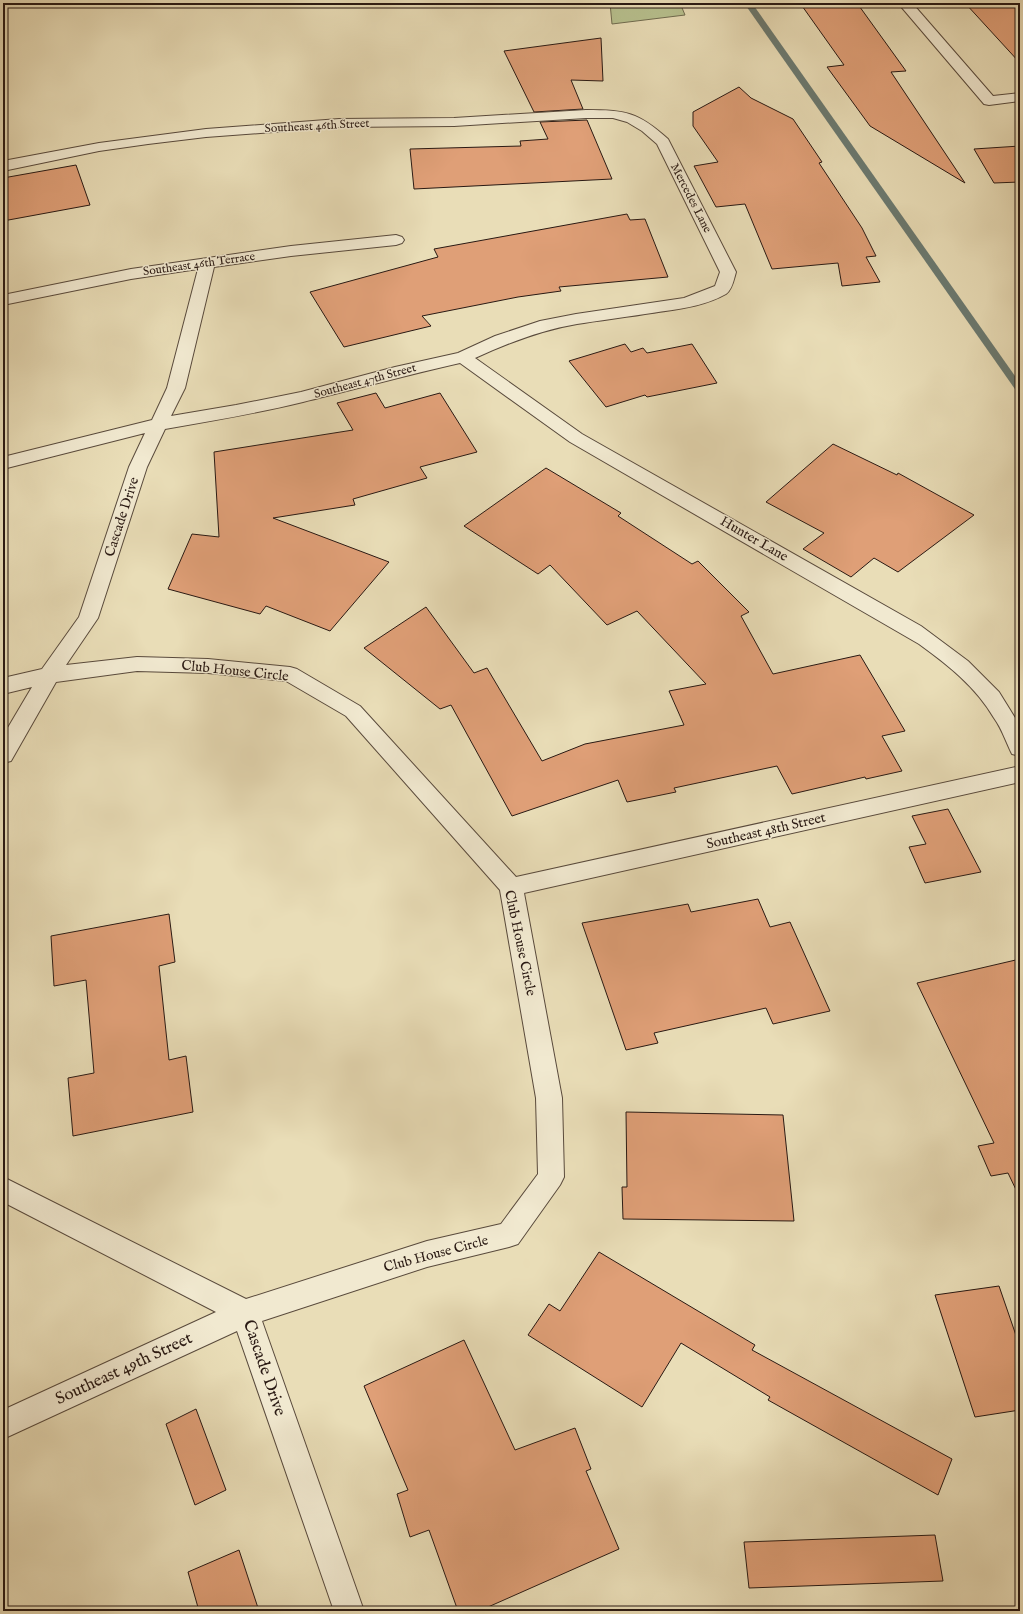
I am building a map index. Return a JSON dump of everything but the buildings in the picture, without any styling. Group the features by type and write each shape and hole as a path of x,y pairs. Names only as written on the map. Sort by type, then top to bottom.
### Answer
{"street":[{"path":"905,3 989,101 1020,97"},
{"name":"Southeast 46th Street","path":"3,166 99,147 177,136 339,123 454,122 586,114 614,114 632,119"},
{"name":"Mercedes Lane","path":"632,119 647,128 662,142 728,272 722,289"},
{"name":"Southeast 46th Terrace","path":"3,300 131,274 291,251 396,240"},
{"name":"Cascade Drive","path":"3,755 49,675 88,618 138,467 176,388 207,264"},
{"name":"Southeast 47th Street","path":"3,463 159,424 270,405 395,372 462,357 501,340 540,326 576,319 687,303 710,296 722,289"},
{"name":"Hunter Lane","path":"462,357 576,438 914,631 948,654 977,680 1001,710 1020,748"},
{"name":"Club House Circle","path":"3,686 49,675 137,664 208,666 290,674 353,711 511,887 549,1098 551,1177 509,1235 427,1254 245,1313"},
{"name":"Southeast 48th Street","path":"511,887 1020,774"},
{"name":"Cascade Drive","path":"3,1189 245,1313 348,1611"},
{"name":"Southeast 49th Street","path":"3,1425 245,1313"}],"green space":[{"path":"610,3 680,3 685,15 612,24"}],"waterway":[{"path":"748,3 1020,390"}]}
